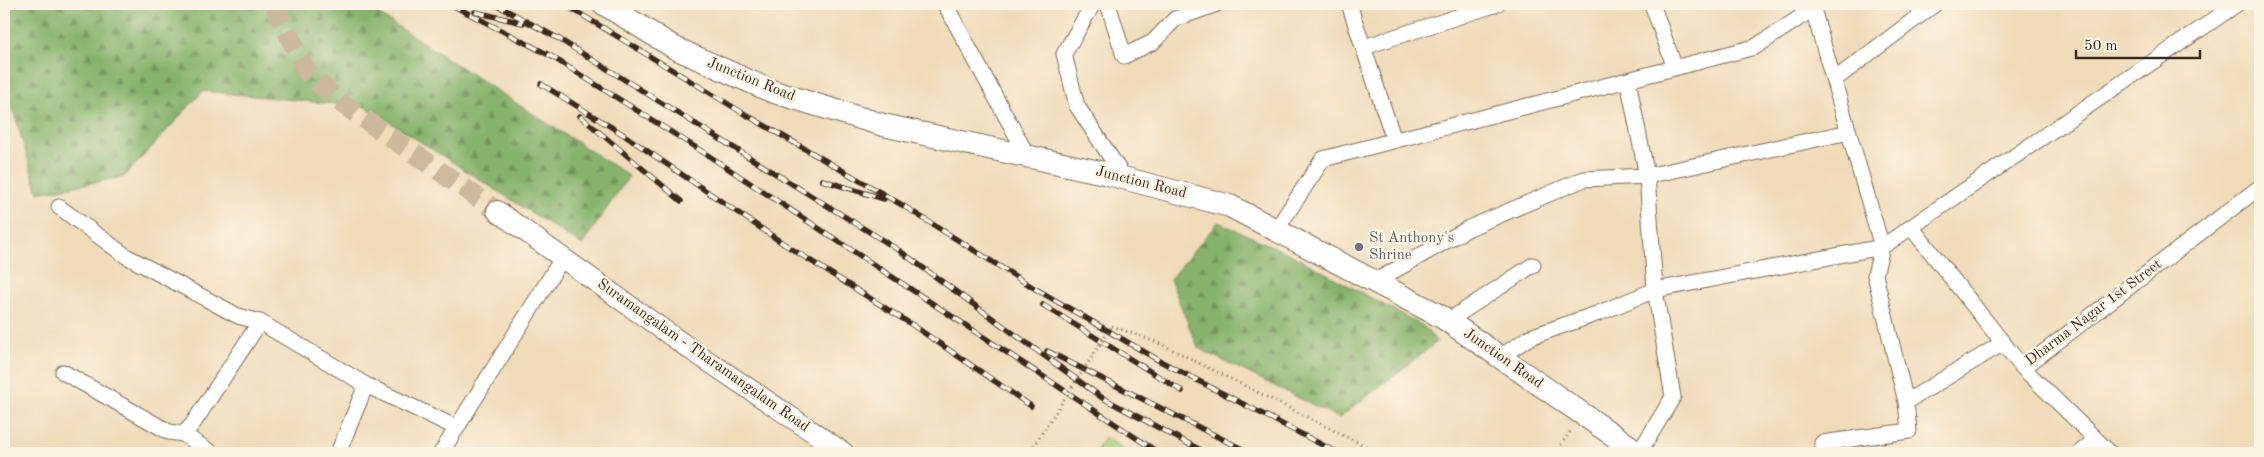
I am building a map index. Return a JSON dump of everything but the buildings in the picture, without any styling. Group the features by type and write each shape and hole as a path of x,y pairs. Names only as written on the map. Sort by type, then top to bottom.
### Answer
{"main road":[{"name":"Junction Road","path":"604,4 674,48 771,91 883,125 1125,178 1230,206 1448,321 1639,453"},
{"name":"Suramangalam - Tharamangalam Road","path":"498,211 690,349 844,453"}],"street":[{"path":"945,4 1028,157"},
{"path":"1093,4 1064,54 1077,106 1125,178"},
{"path":"1108,4 1124,56 1153,42 1175,19 1217,4"},
{"path":"1349,4 1394,140"},
{"path":"1364,47 1497,4"},
{"path":"1652,4 1675,68"},
{"path":"1834,80 1935,4"},
{"path":"1500,357 1530,337 1599,313 1655,290 1882,247 2237,4"},
{"path":"1276,230 1323,159 1755,47 1812,7 1882,247 1875,275 1906,402 1909,431 1822,443"},
{"path":"1628,80 1647,176 1655,290 1672,397 1639,453"},
{"path":"1374,282 1469,228 1584,179 1647,176 1849,132"},
{"name":"Dharma Nagar 1st Street","path":"1911,227 2022,368 2260,187"},
{"path":"59,207 126,256 238,316 260,322 366,385 457,428"},
{"path":"441,453 563,257"},
{"path":"1448,321 1533,265"},
{"path":"183,434 192,425 260,322"},
{"path":"1906,402 2003,343"},
{"path":"2022,368 2110,453"},
{"path":"63,372 169,432 183,434 212,453"},
{"path":"338,453 366,385"},
{"path":"2079,453 2095,440"}],"path":[{"path":"1030,452 1112,326 1161,344 1379,453"},
{"path":"1554,453 1582,414"},
{"path":"1461,453 1464,449 1471,453"}],"green space":[{"path":"4,4 363,4 629,176 582,245 366,107 203,91 124,177 38,193 4,79"},
{"path":"1218,222 1292,255 1423,326 1437,342 1339,418 1198,348 1170,279"},
{"path":"1105,437 1128,453 1095,453"}],"tunnel":[{"path":"274,4 306,71 337,100 497,211"}],"railway":[{"path":"450,4 549,55 706,154 1159,453"},
{"path":"495,4 559,39 900,251 1101,397 1206,453"},
{"path":"564,4 743,113 902,205 1034,288 1160,361 1338,453"},
{"path":"475,12 523,23"},
{"path":"541,84 621,133 784,244 914,326 1031,406"},
{"path":"580,116 681,201"},
{"path":"822,180 884,199"},
{"path":"1043,305 1182,391"},
{"path":"1047,351 1250,453"}],"place":[{"name":"St Anthony's Shrine","path":"1359,247"}]}
